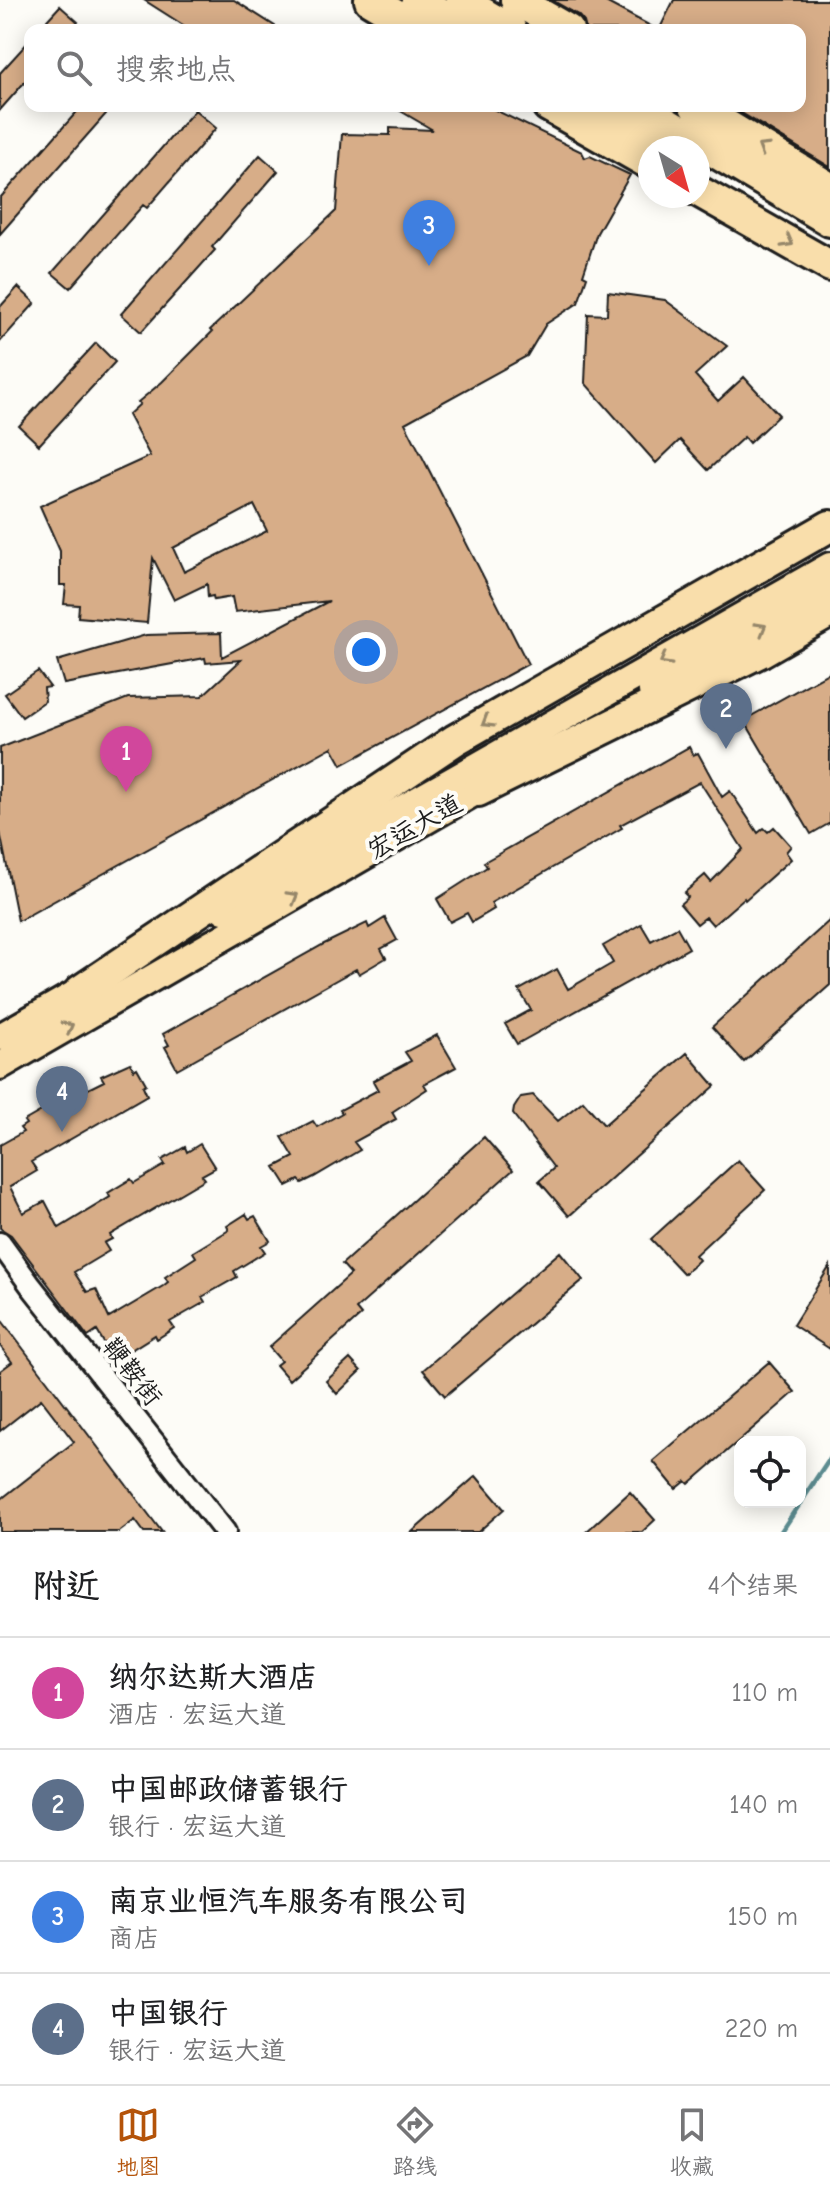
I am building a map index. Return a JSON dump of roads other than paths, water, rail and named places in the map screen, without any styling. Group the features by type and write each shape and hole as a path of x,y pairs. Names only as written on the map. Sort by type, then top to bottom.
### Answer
{"highway":[{"path":"370,0 410,24"},
{"path":"417,0 459,24"},
{"path":"461,0 501,24"},
{"path":"516,0 558,24"},
{"path":"559,112 638,157"},
{"path":"611,112 653,136"},
{"path":"648,112 830,221"},
{"path":"705,112 830,188"},
{"path":"710,169 830,238"},
{"path":"710,198 830,266"},
{"path":"80,991 455,740 830,526"},
{"path":"478,791 762,651 830,612"}],"main road":[{"name":"宏运大道","path":"0,1037 830,566"},
{"name":"宏运大道","path":"0,1066 830,589"}],"street":[{"name":"鞭鞍街","path":"0,1243 225,1532"}],"waterway":[{"path":"781,1532 830,1458"}],"place":[{"name":"南京业恒汽车服务有限公司","path":"429,266"},
{"name":"中国邮政储蓄银行","path":"726,749"},
{"name":"纳尔达斯大酒店","path":"126,792"},
{"name":"中国银行","path":"62,1132"}]}
